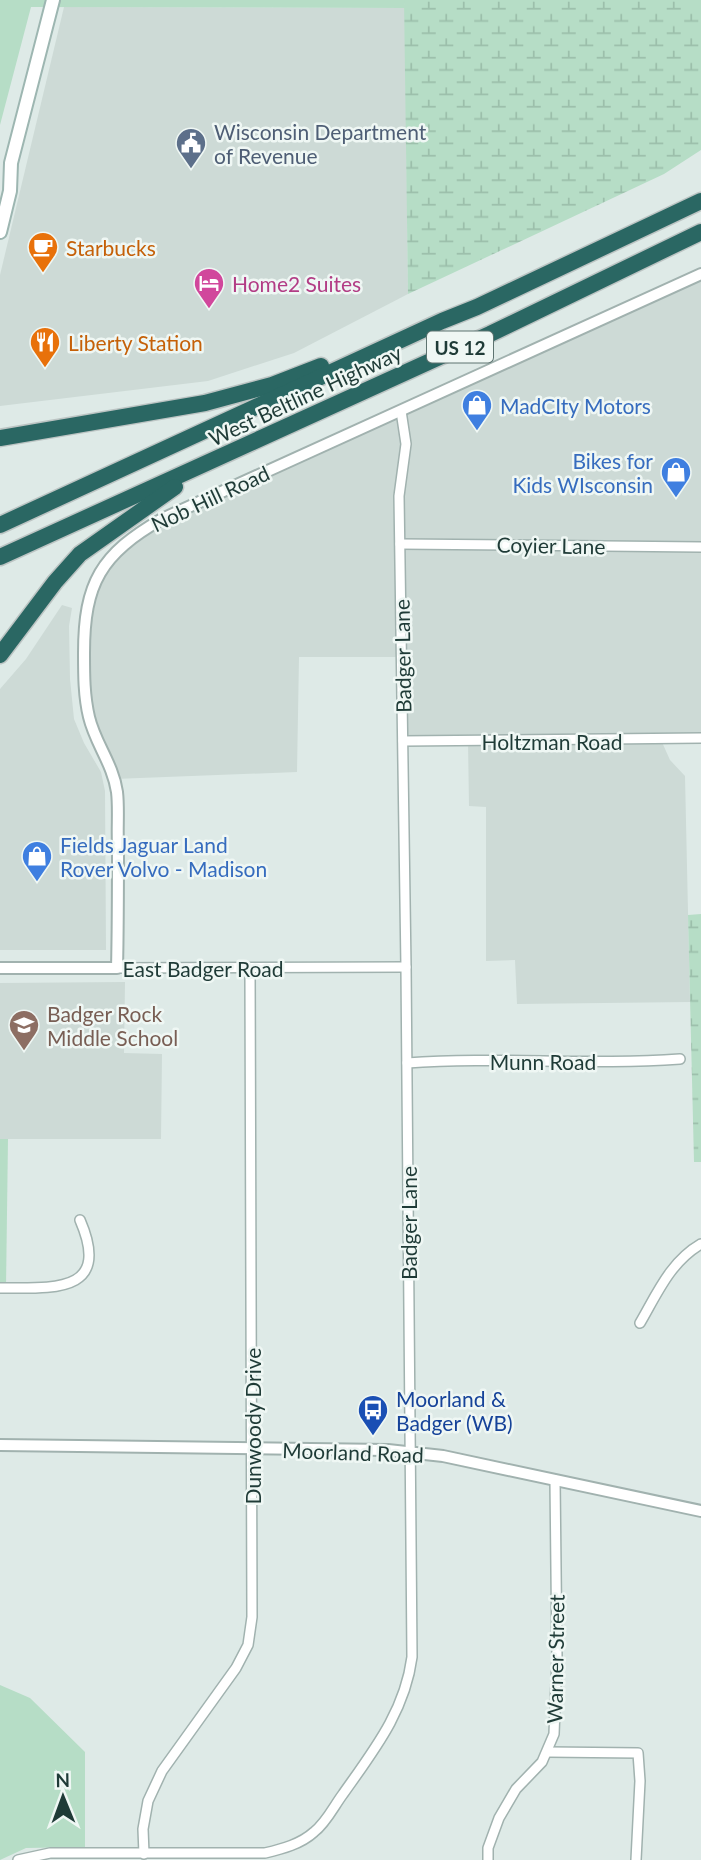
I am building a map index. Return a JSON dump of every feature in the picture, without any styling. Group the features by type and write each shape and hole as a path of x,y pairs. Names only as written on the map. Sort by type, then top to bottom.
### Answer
{"highway":[{"name":"West Beltline Highway","path":"0,525 477,307 701,201"},
{"name":"West Beltline Highway","path":"0,557 599,283 701,232"},
{"path":"0,438 219,400 272,385 442,321"},
{"path":"0,431 53,429"},
{"path":"0,655 55,582 80,554 130,516 218,458"}],"main road":[{"path":"0,232 11,163 53,0"},
{"path":"0,180 11,163"}],"street":[{"name":"Nob Hill Road","path":"117,968 117,791 108,760 89,719 84,688 86,606 95,582 110,558 140,532 162,519 701,274"},
{"name":"Badger Lane","path":"18,1860 50,1853 265,1853 299,1842 315,1832 384,1735 404,1694 412,1657 399,496 406,444 401,411"},
{"name":"Coyier Lane","path":"400,544 701,547"},
{"name":"Holtzman Road","path":"403,741 701,738"},
{"name":"East Badger Road","path":"0,968 406,967"},
{"name":"Dunwoody Drive","path":"144,1854 148,1801 162,1771 236,1668 248,1645 252,1617 250,968"},
{"name":"Munn Road","path":"407,1063 485,1060 642,1062 680,1059"},
{"path":"0,1289 66,1285 83,1274 90,1258 87,1237 80,1220"},
{"path":"640,1324 677,1262 701,1244"},
{"name":"Moorland Road","path":"0,1445 411,1452 443,1456 701,1511"},
{"name":"Warner Street","path":"488,1860 488,1848 499,1818 516,1789 542,1762 554,1734 557,1706 555,1480"},
{"path":"548,1752 638,1753 640,1781 636,1860"}],"shaded area":[{"path":"64,7 405,8 408,294 294,353 208,381 0,406 0,275"},
{"path":"701,274 701,738 661,740 670,760 685,776 690,1002 517,1004 515,960 486,961 486,807 469,806 468,741 403,741 402,654 395,657 299,657 297,772 114,779 89,719 86,606 123,545 140,532"},
{"path":"62,605 72,608 69,626 74,719 101,772 105,791 106,950 0,950 0,689 26,659"},
{"path":"125,982 124,1053 162,1054 161,1139 0,1139 0,983"}],"green space":[{"path":"0,0 404,0 405,8 31,7 0,125"},
{"path":"404,0 701,0 701,150 664,174 408,294"},
{"path":"701,914 701,1162 694,1162 688,915"},
{"path":"0,1139 8,1139 6,1288 0,1288"},
{"path":"0,1685 30,1698 85,1752 85,1847 26,1848 0,1860"}],"place":[{"name":"Wisconsin Department of Revenue","path":"191,170"},
{"name":"Starbucks","path":"43,274"},
{"name":"Home2 Suites","path":"209,310"},
{"name":"Liberty Station","path":"45,369"},
{"name":"MadCIty Motors","path":"477,432"},
{"name":"Bikes for Kids WIsconsin","path":"676,499"},
{"name":"Fields Jaguar Land Rover Volvo - Madison","path":"37,883"},
{"name":"Badger Rock Middle School","path":"24,1052"},
{"name":"Moorland & Badger (WB)","path":"373,1437"}]}
